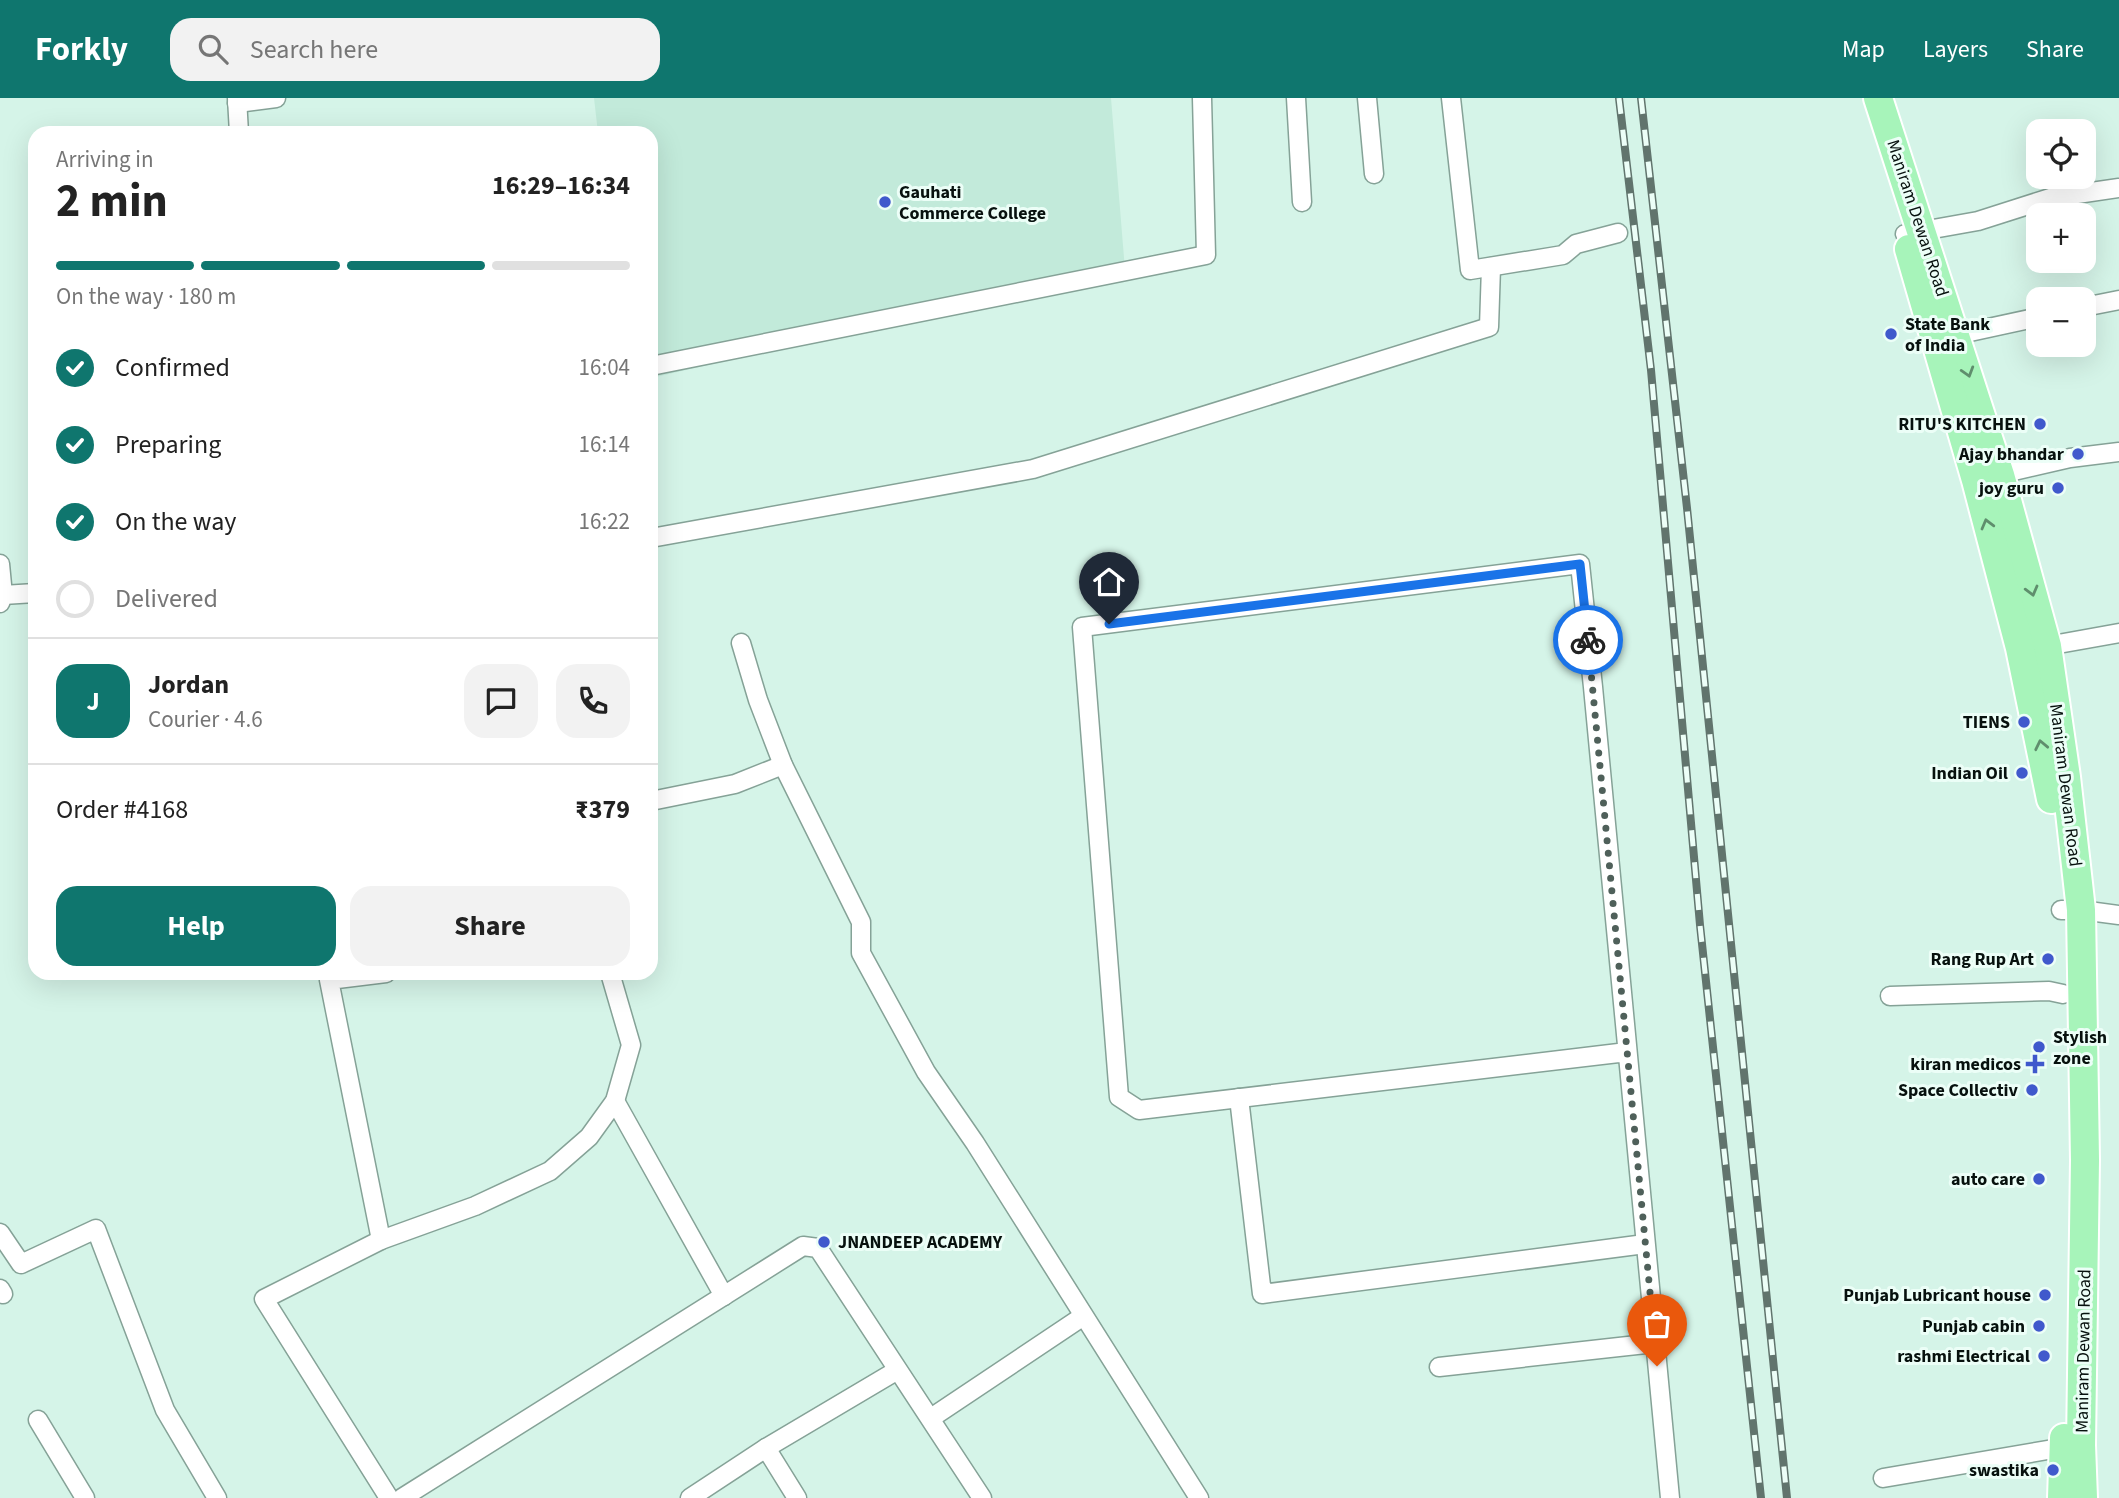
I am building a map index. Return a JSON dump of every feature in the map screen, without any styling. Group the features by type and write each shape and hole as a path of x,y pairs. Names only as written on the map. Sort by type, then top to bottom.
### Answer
{"main road":[{"name":"Maniram Dewan Road","path":"1859,98 1956,335 1988,477 2071,910 2063,994 2072,1446 2083,1498"},
{"name":"Maniram Dewan Road","path":"1878,98 1914,232 1988,477 2047,646 2066,777 2085,1160 2072,1446 2062,1498"}],"street":[{"path":"239,126 237,100 276,98"},
{"path":"658,365 1206,255 1202,98"},
{"path":"1296,98 1302,202"},
{"path":"1367,98 1374,174"},
{"path":"1451,98 1470,270 1563,255 1576,244 1618,233"},
{"path":"1914,232 1978,221 2050,198 2119,188"},
{"path":"658,537 1033,469 1489,327 1491,267"},
{"path":"2096,305 2119,300"},
{"path":"1956,335 2026,320"},
{"path":"1988,477 2070,458 2119,452"},
{"path":"0,564 2,599 28,594"},
{"path":"1627,1052 1139,1110 1119,1097 1082,627 1580,564 1670,1498"},
{"path":"2047,646 2119,633"},
{"path":"741,643 758,700 783,765 861,922 861,953 926,1072 975,1143 1082,1317 1199,1498"},
{"path":"658,800 734,784 783,765"},
{"path":"2071,910 2119,915"},
{"path":"329,980 381,1240"},
{"path":"389,1498 264,1299 381,1240 475,1206 550,1171 589,1137 615,1101 631,1045 612,980"},
{"path":"1890,996 2049,990 2063,994"},
{"path":"1239,1098 1262,1294 1645,1244"},
{"path":"615,1101 724,1296"},
{"path":"0,1233 20,1264 96,1229 165,1410 217,1498"},
{"path":"402,1498 803,1246 818,1248 896,1371 931,1418 982,1498"},
{"path":"931,1418 1082,1317"},
{"path":"1439,1367 1655,1343"},
{"path":"690,1498 766,1448 896,1371"},
{"path":"38,1420 85,1498"},
{"path":"1883,1478 2072,1446"},
{"path":"766,1448 797,1498"}],"shaded area":[{"name":"Gauhati Commerce College","path":"594,98 1111,98 1125,270 658,376 658,126 597,126"}],"railway":[{"path":"1619,98 1651,370 1700,925 1761,1498"},
{"path":"1641,98 1687,508 1787,1498"}],"way so far":[{"path":"1588,640 1657,1366"}],"place":[{"name":"Gauhati Commerce College","path":"885,202"},
{"name":"State Bank of India","path":"1891,334"},
{"name":"RITU'S KITCHEN","path":"2040,424"},
{"name":"Ajay bhandar","path":"2078,454"},
{"name":"joy guru","path":"2058,488"},
{"name":"TIENS","path":"2024,722"},
{"name":"Indian Oil","path":"2022,773"},
{"name":"Rang Rup Art","path":"2048,959"},
{"name":"Stylish zone","path":"2039,1047"},
{"name":"kiran medicos","path":"2035,1064"},
{"name":"Space Collectiv","path":"2032,1090"},
{"name":"auto care","path":"2039,1179"},
{"name":"JNANDEEP ACADEMY","path":"824,1242"},
{"name":"Punjab Lubricant house","path":"2045,1295"},
{"name":"Punjab cabin","path":"2039,1326"},
{"name":"rashmi Electrical","path":"2044,1356"},
{"name":"swastika","path":"2053,1470"}],"route":[{"path":"1109,624 1580,564 1588,640"}]}
